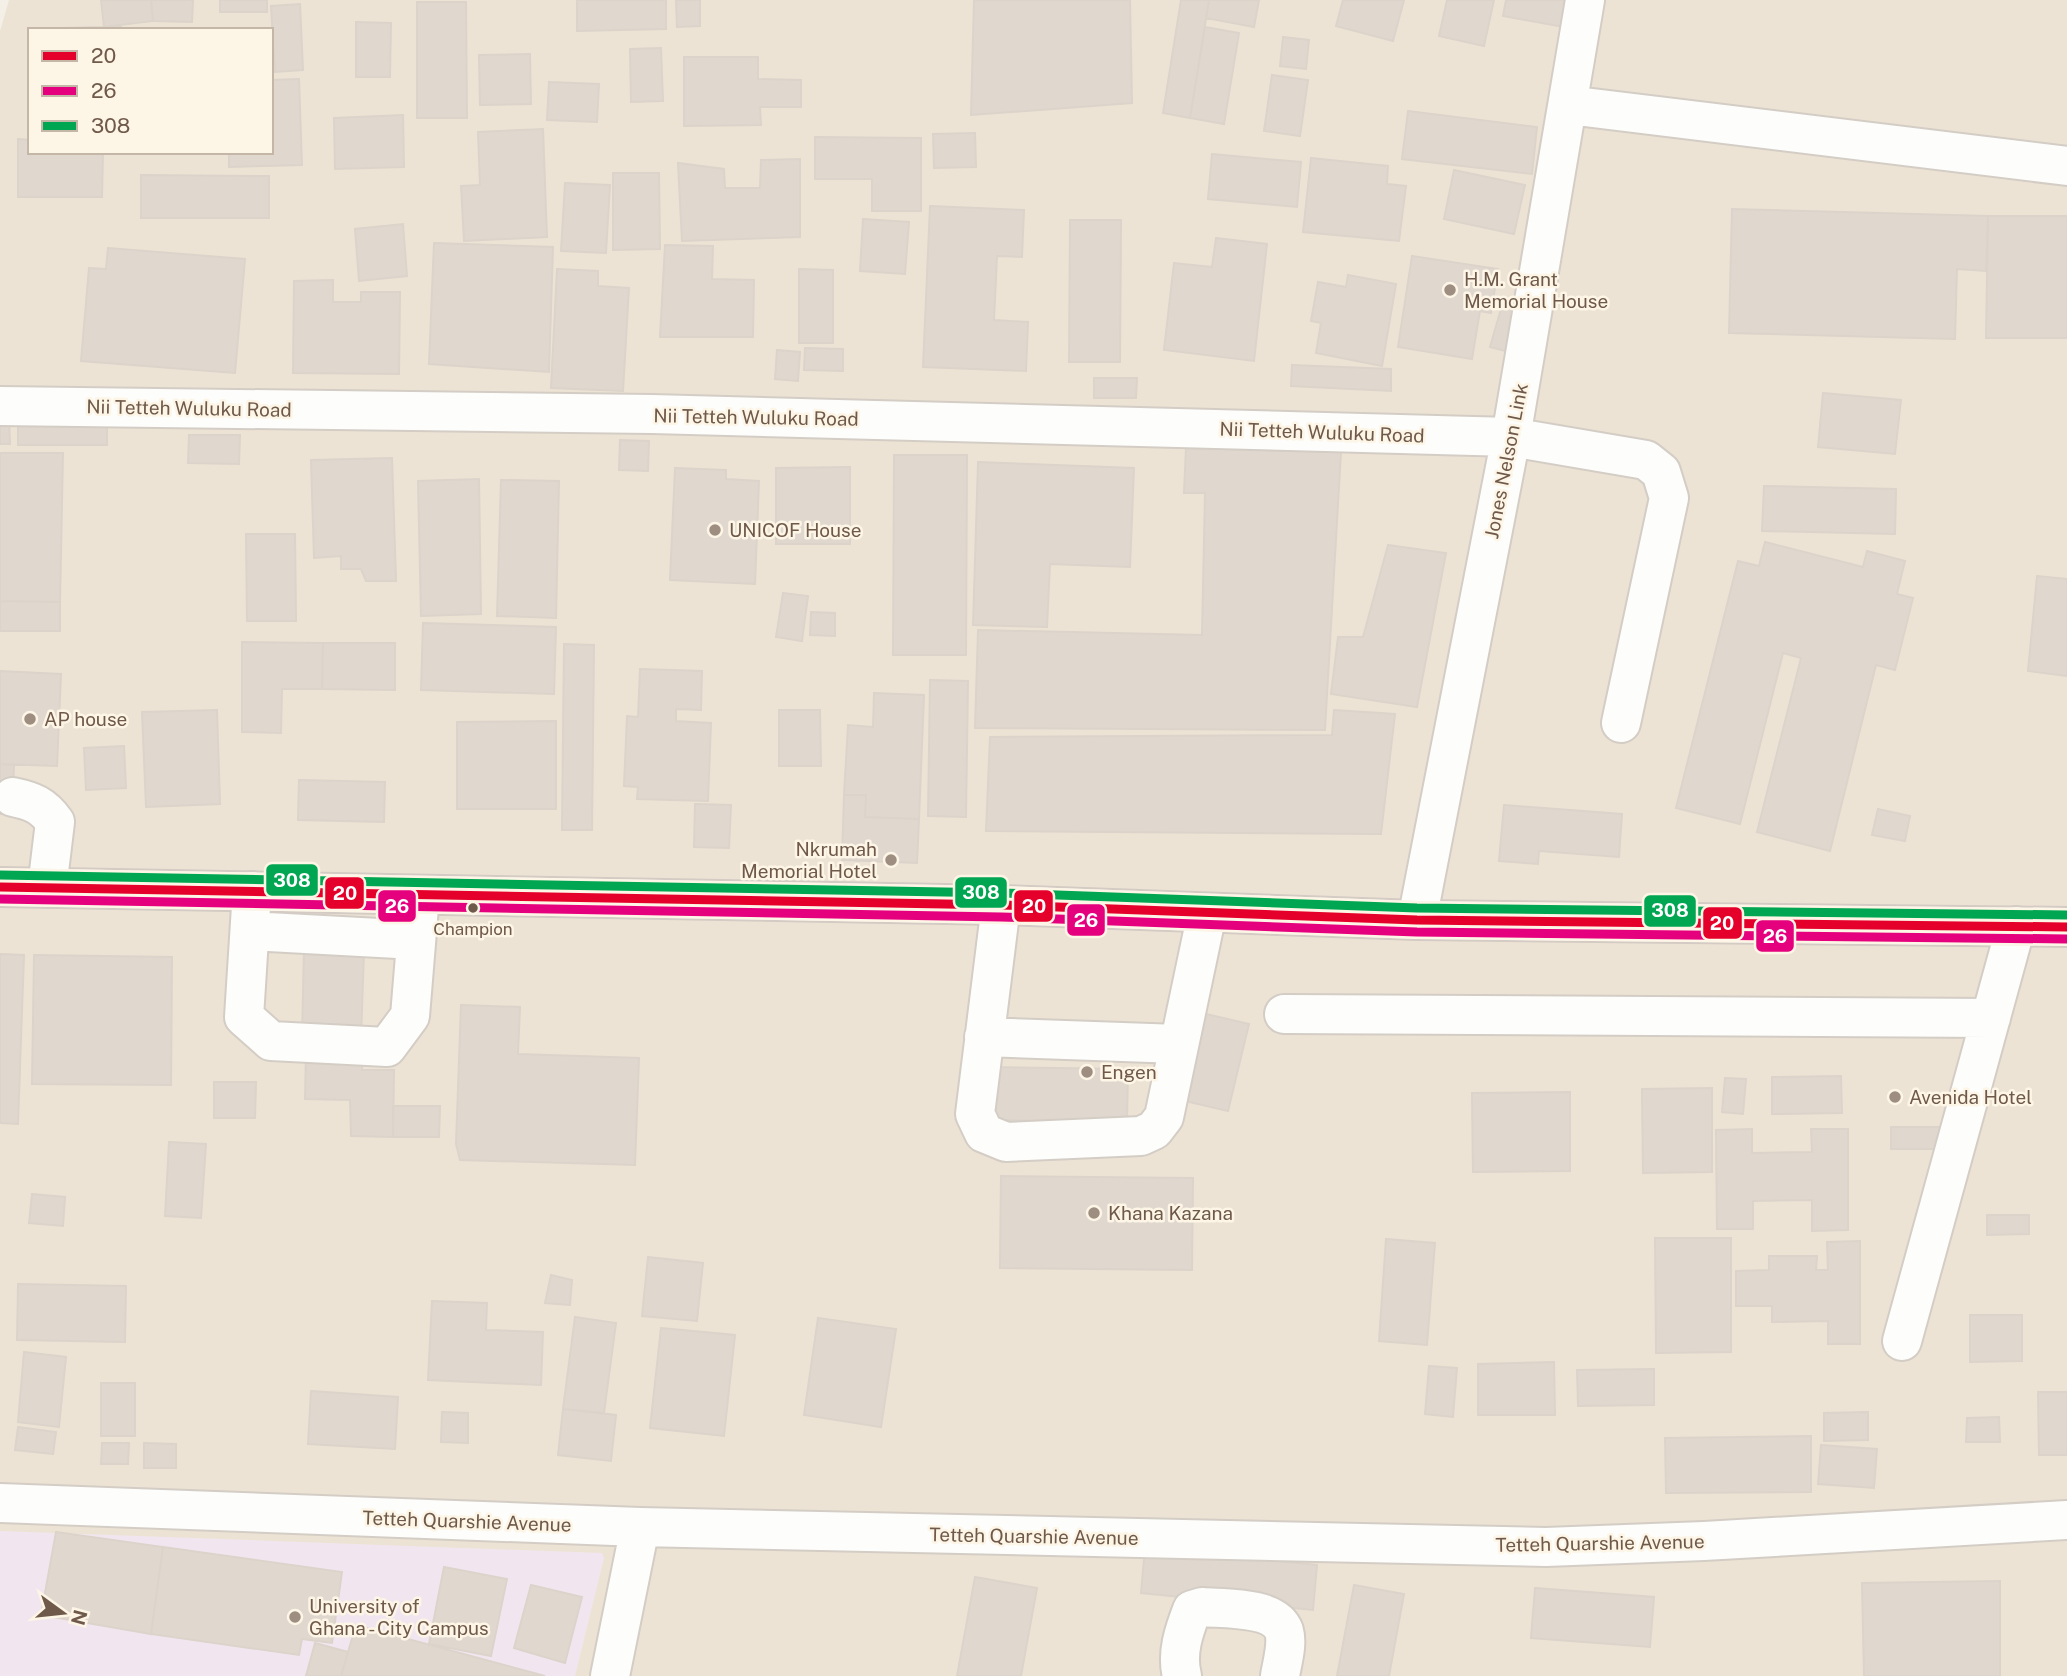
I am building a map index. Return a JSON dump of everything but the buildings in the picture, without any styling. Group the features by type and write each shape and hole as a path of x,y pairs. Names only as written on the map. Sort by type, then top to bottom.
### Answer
{"main road":[{"path":"0,887 1000,905 1417,920 2067,927"}],"street":[{"name":"Jones Nelson Link","path":"1417,920 1511,437 1586,0"},
{"path":"1568,105 2067,166"},
{"name":"Nii Tetteh Wuluku Road","path":"0,406 652,414 1511,437 1646,460 1661,472 1669,498 1621,723"},
{"path":"13,797 33,802 46,809 55,822 47,888"},
{"path":"253,891 244,1017 271,1041 387,1047 410,1016 420,895"},
{"path":"1000,905 975,1114 984,1133 1006,1142 1142,1136 1154,1130 1164,1117 1207,913"},
{"path":"1902,1341 2016,926"},
{"path":"250,931 416,940"},
{"path":"1284,1014 1991,1018"},
{"path":"984,1037 1179,1044"},
{"name":"Tetteh Quarshie Avenue","path":"0,1503 640,1527 1546,1547 1704,1541 2067,1520"},
{"path":"618,1675 640,1527"},
{"path":"1182,1676 1179,1665 1181,1643 1192,1609 1202,1607 1265,1613 1278,1620 1285,1633 1280,1676"}],"shaded area":[{"path":"9,0 2067,0 2067,1676 0,1676 0,31"},
{"name":"University of Ghana - City Campus","path":"0,1531 602,1553 604,1558 575,1676 0,1676"}],"transit line":[{"name":"308","path":"0,875 1001,893 1417,908 2067,915"},
{"name":"20","path":"0,887 1001,905 1417,920 2067,927"},
{"name":"26","path":"0,899 1001,917 1417,932 2067,939"}],"place":[{"name":"H.M. Grant Memorial House","path":"1450,290"},
{"name":"UNICOF House","path":"715,530"},
{"name":"AP house","path":"30,719"},
{"name":"Nkrumah Memorial Hotel","path":"891,860"},
{"name":"Champion","path":"473,908"},
{"name":"Engen","path":"1087,1072"},
{"name":"Avenida Hotel","path":"1895,1097"},
{"name":"Khana Kazana","path":"1094,1213"},
{"name":"University of Ghana - City Campus","path":"295,1617"}]}
